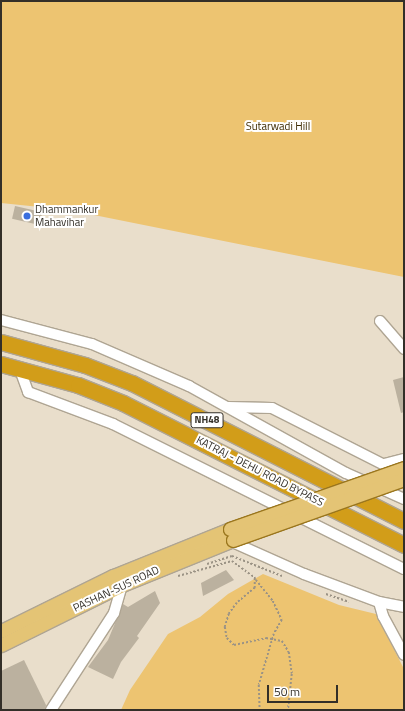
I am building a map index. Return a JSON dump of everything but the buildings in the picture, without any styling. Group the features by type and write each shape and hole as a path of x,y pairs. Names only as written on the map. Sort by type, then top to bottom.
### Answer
{"highway":[{"name":"KATRAJ - DEHU ROAD BYPASS","path":"1,342 78,363 132,383 404,521"},
{"name":"KATRAJ - DEHU ROAD BYPASS","path":"1,364 78,385 123,403 404,544"}],"main road":[{"path":"231,536 404,468"},
{"path":"231,536 404,479"},
{"name":"PASHAN-SUS ROAD","path":"1,645 122,585 231,536"},
{"name":"PASHAN-SUS ROAD","path":"1,631 113,576 231,536"}],"street":[{"path":"1,320 92,344 189,386 346,473 404,499"},
{"path":"380,321 404,349"},
{"path":"19,368 28,392 113,424 404,569"},
{"path":"226,407 272,408 404,474"},
{"path":"384,464 404,459"},
{"path":"231,536 253,552 304,574 379,602 404,607"},
{"path":"51,710 114,613 122,585"},
{"path":"379,602 383,616 404,655"}],"path":[{"path":"172,574 232,556 285,577"},
{"path":"174,577 232,561 255,578 273,601 282,620 273,639 259,684 260,710"},
{"path":"255,578 255,588 229,614 225,627 227,638 234,645 254,639 273,639 282,641 289,652 292,674 288,710"},
{"path":"323,592 356,604"}],"green space":[{"name":"Sutarwadi Hill","path":"1,1 404,1 404,277 69,210 1,203"},
{"path":"263,574 339,605 376,614 404,669 404,710 121,710 130,690 168,634 200,617 228,594"}],"place":[{"name":"Dhammankur Mahavihar","path":"27,216"}]}
